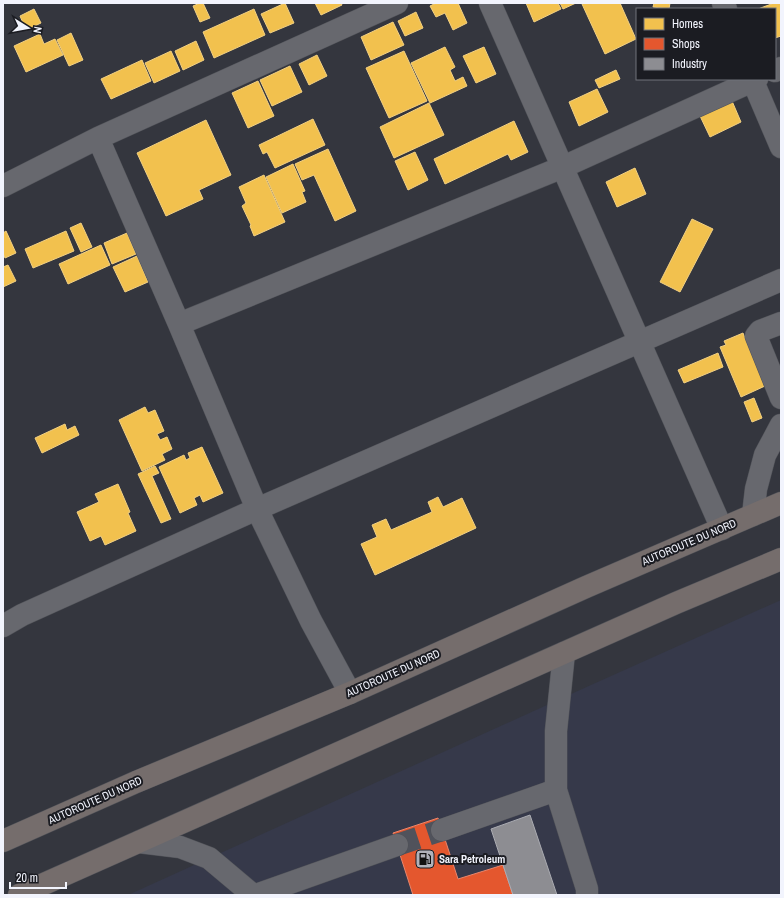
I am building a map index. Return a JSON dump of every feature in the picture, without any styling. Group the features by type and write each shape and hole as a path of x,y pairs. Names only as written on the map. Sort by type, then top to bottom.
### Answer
{"highway":[{"name":"AUTOROUTE DU NORD","path":"3,841 136,782 350,693 586,587 781,502"},
{"path":"19,895 676,603 781,559"}],"street":[{"path":"3,186 98,138 397,3"},
{"path":"490,3 722,528"},
{"path":"179,324 563,167 754,80 781,147"},
{"path":"98,138 179,324 257,510 311,621 350,693"},
{"path":"3,626 22,615 257,510 781,280"},
{"path":"781,323 760,331 756,336 781,398"},
{"path":"753,515 756,489 765,455 781,425"},
{"path":"564,653 556,731 556,790 587,889 587,895"},
{"path":"442,830 556,790"},
{"path":"139,842 180,847 209,858 253,895"},
{"path":"256,895 397,845"}],"shaded area":[{"path":"781,600 781,895 128,895 591,685"}],"building: Homes":[{"path":"203,3 210,18 200,22 193,6"},
{"path":"285,3 294,23 270,33 261,14"},
{"path":"315,3 341,3 342,5 321,15"},
{"path":"436,3 458,3 467,23 453,30 445,13 436,17 430,6"},
{"path":"526,3 558,3 561,9 534,22"},
{"path":"560,3 576,3 563,9"},
{"path":"620,3 636,39 605,54 582,4"},
{"path":"654,3 670,3 669,8 653,7"},
{"path":"774,3 780,3 781,36 776,38 776,8 761,8"},
{"path":"34,9 41,23 26,30 20,16"},
{"path":"254,9 265,35 214,58 203,32"},
{"path":"416,12 423,28 405,36 398,21"},
{"path":"393,22 404,45 371,60 361,37"},
{"path":"71,33 83,60 69,66 57,40"},
{"path":"40,34 44,44 55,39 63,55 26,72 14,46"},
{"path":"196,41 204,60 183,70 175,51"},
{"path":"445,47 455,67 450,70 455,81 463,77 467,86 430,103 411,63"},
{"path":"484,47 496,74 476,83 463,56"},
{"path":"171,51 180,71 154,83 145,63"},
{"path":"404,51 427,101 389,118 366,68"},
{"path":"317,55 327,76 309,85 299,64"},
{"path":"142,60 151,81 111,99 101,79"},
{"path":"290,66 302,92 272,106 260,80"},
{"path":"616,70 620,79 599,88 595,80"},
{"path":"258,81 274,116 248,128 232,93"},
{"path":"597,89 608,112 579,126 569,102"},
{"path":"732,101 741,122 710,137 700,116"},
{"path":"429,103 444,135 394,158 380,127"},
{"path":"313,119 325,145 275,168 267,152 263,154 259,145"},
{"path":"206,120 231,175 199,190 203,199 166,216 137,153"},
{"path":"514,121 528,152 511,160 508,154 445,184 434,159"},
{"path":"328,149 356,211 335,221 314,175 302,180 295,164"},
{"path":"415,152 428,180 408,190 395,161"},
{"path":"293,164 305,191 302,192 306,202 282,213 266,177"},
{"path":"635,168 646,194 617,207 606,182"},
{"path":"264,175 285,222 254,236 250,226 251,225 242,206 246,203 239,187"},
{"path":"692,219 713,229 680,292 660,282"},
{"path":"81,223 92,247 81,252 70,228"},
{"path":"6,231 16,253 5,258 3,253 3,233"},
{"path":"66,231 74,251 33,268 25,249"},
{"path":"127,233 136,254 112,264 104,243"},
{"path":"101,245 110,265 68,284 59,264"},
{"path":"137,256 148,282 125,292 113,267"},
{"path":"8,265 16,281 3,287 3,267"},
{"path":"743,333 765,386 741,397 720,347 726,345 724,341"},
{"path":"718,353 723,367 684,383 678,370"},
{"path":"754,398 762,418 752,422 744,402"},
{"path":"145,407 148,413 155,410 164,431 157,434 160,440 167,437 172,449 162,454 165,460 142,471 119,420"},
{"path":"65,424 67,430 75,426 79,435 42,453 35,438"},
{"path":"202,447 223,493 203,502 200,495 194,498 197,505 180,513 159,467 184,455 186,460 190,458 188,453"},
{"path":"155,466 159,473 152,476 171,519 161,523 138,474"},
{"path":"118,484 136,531 105,545 101,536 90,541 77,512 99,502 95,494"},
{"path":"438,497 443,507 462,498 476,528 375,575 361,544 377,537 372,525 386,519 391,530 432,512 428,502"}],"building: Shops":[{"path":"438,818 458,879 503,865 513,895 413,895 393,833"}],"building: Industry":[{"path":"530,815 557,895 513,895 491,829"}],"tunnel":[{"path":"397,845 442,830"}],"place":[{"name":"Sara Petroleum","path":"425,859"}]}
